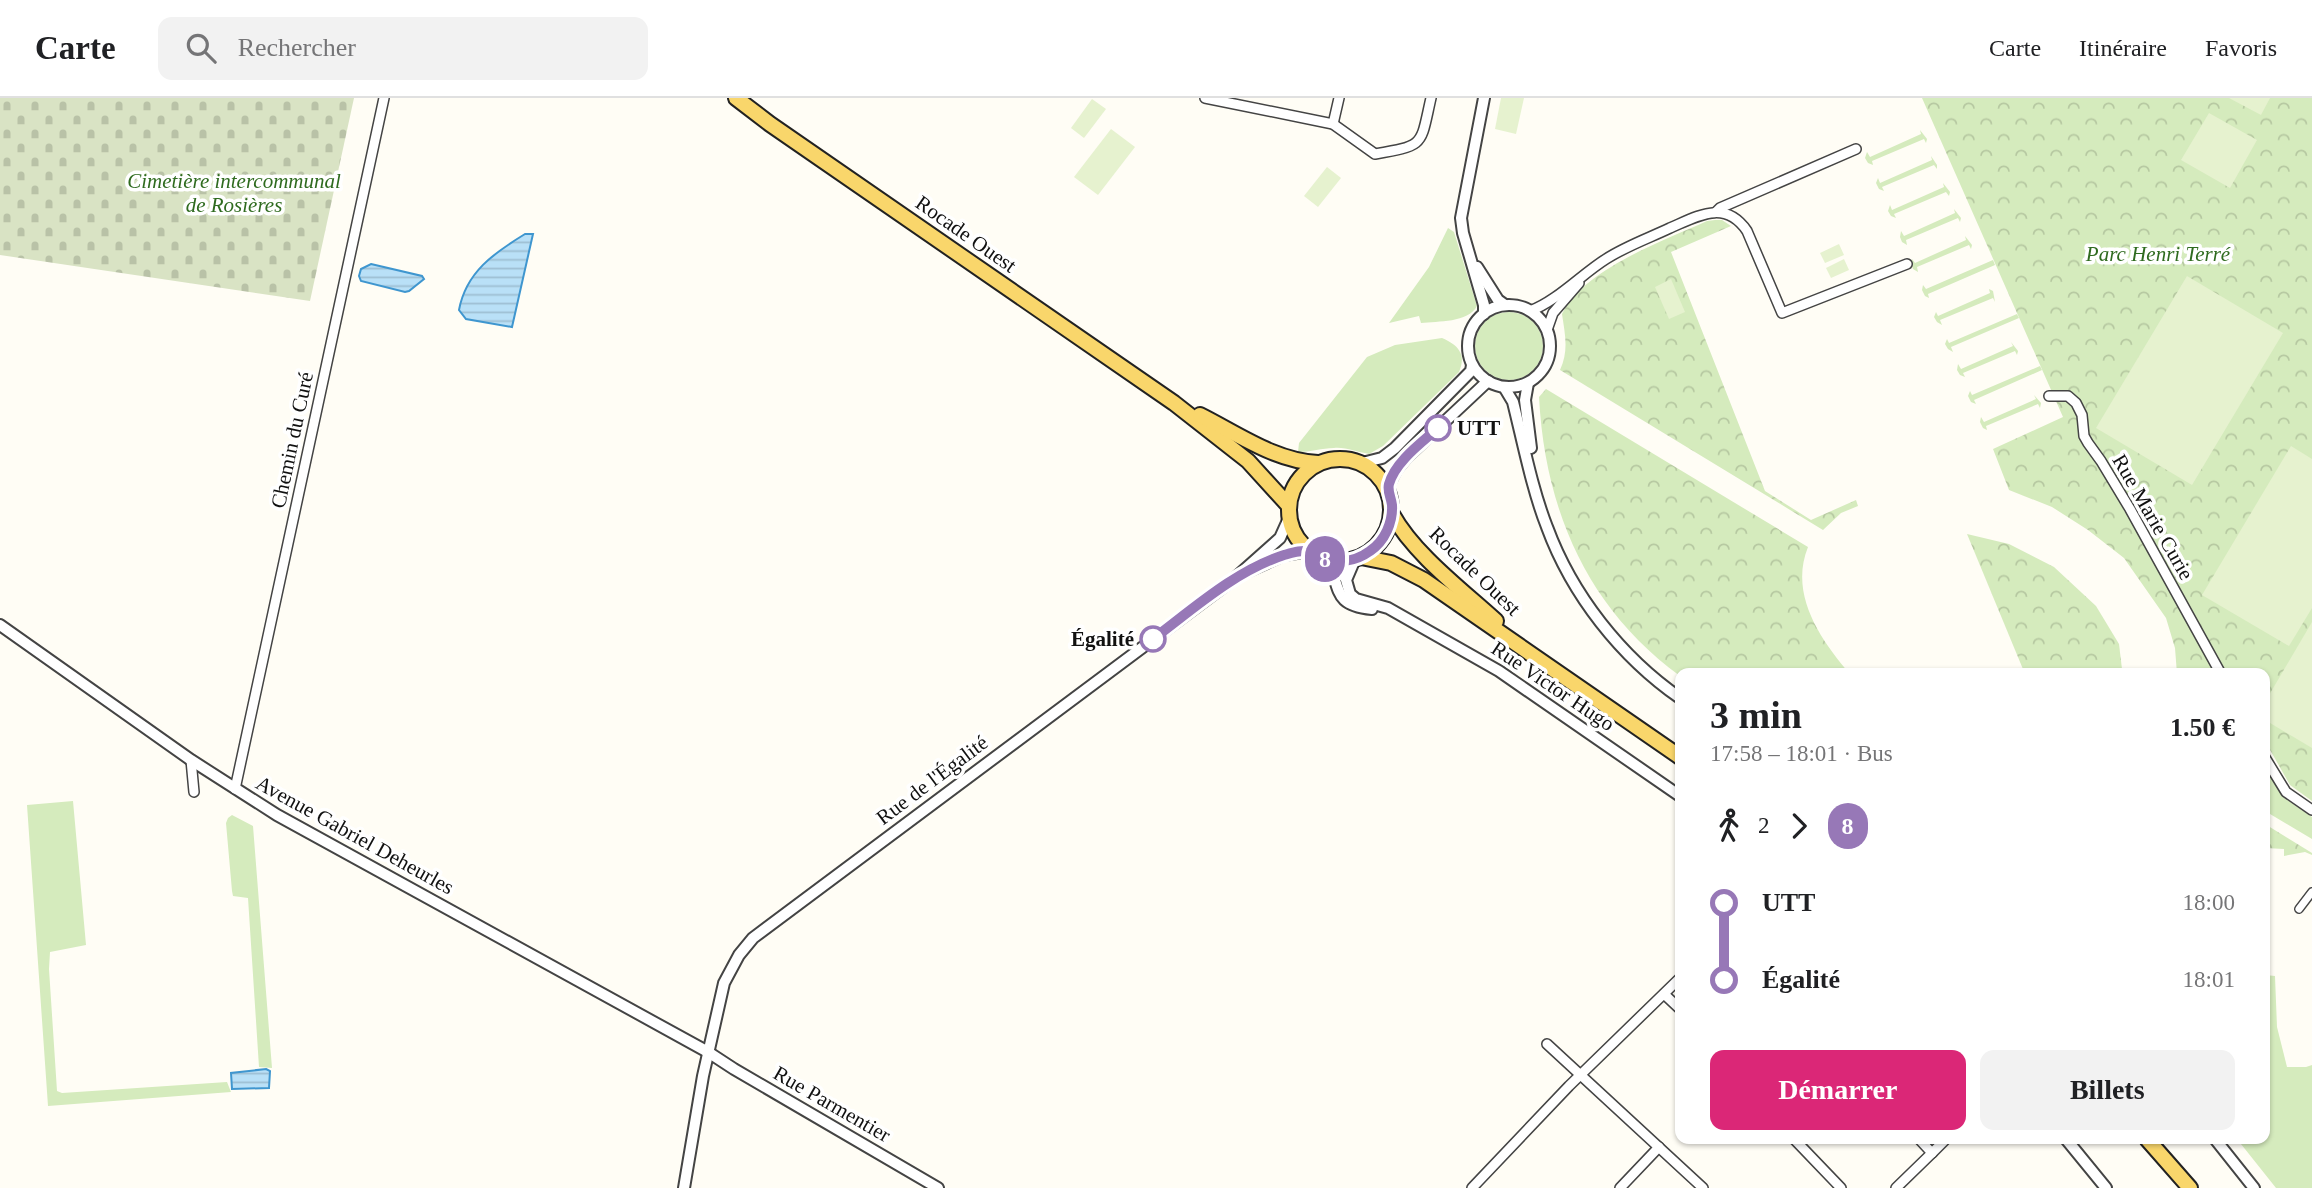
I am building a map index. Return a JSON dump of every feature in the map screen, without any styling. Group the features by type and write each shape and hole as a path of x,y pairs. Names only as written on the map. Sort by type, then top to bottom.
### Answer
{"main road":[{"name":"Rocade Ouest","path":"736,98 1174,403 1248,461 1289,512"},
{"name":"Rocade Ouest","path":"1174,403 1278,455 1318,463"},
{"path":"1345,458 1362,463 1381,478 1387,488 1392,514 1389,528 1373,550 1358,558 1328,560 1310,551 1293,531 1289,512 1291,493 1297,481 1318,463 1345,458"},
{"name":"Rocade Ouest","path":"1392,514 1398,525 1423,553 1533,655"},
{"name":"Rocade Ouest","path":"1358,558 1381,560 1405,569 1443,592 1675,754"},
{"path":"2151,1144 2190,1188"}],"street":[{"name":"Chemin du Curé","path":"235,789 384,98"},
{"path":"1205,98 1247,102 1333,124 1376,154 1412,148 1423,136 1431,98"},
{"path":"1333,124 1339,98"},
{"path":"1484,314 1461,218 1485,98"},
{"path":"1716,212 1856,149"},
{"path":"1530,311 1545,304 1610,257 1706,213 1716,212 1732,216 1748,231 1782,313 1907,264"},
{"path":"1469,252 1490,289 1505,305"},
{"path":"1547,330 1553,313 1592,269"},
{"path":"1362,463 1382,458 1395,448 1471,371 1468,347 1470,335 1474,324 1484,314 1505,305 1518,306 1540,319 1547,330 1550,347 1546,364 1528,383 1504,387 1488,381 1472,365"},
{"path":"1387,488 1406,458 1488,381"},
{"path":"1528,383 1525,400 1536,489"},
{"path":"1504,387 1513,402 1545,524 1559,557 1600,622 1634,662 1675,694"},
{"name":"Rue Marie Curie","path":"2049,396 2068,396 2076,403 2082,415 2084,436 2130,509 2218,668"},
{"path":"1234,579 1280,538 1289,512"},
{"path":"1234,579 1284,555 1310,551"},
{"name":"Rue Victor Hugo","path":"1358,558 1346,580 1350,594 1356,599 1388,608 1499,671 1675,793"},
{"name":"Rue Victor Hugo","path":"1328,560 1340,596 1345,602 1355,608 1400,615"},
{"name":"Rue de l'Égalité","path":"684,1188 708,1052 724,983 739,954 753,939 1234,579"},
{"name":"Avenue Gabriel Deheurles","path":"0,625 235,789 307,832 708,1052"},
{"path":"191,760 194,792"},
{"path":"2270,766 2286,792 2312,810"},
{"path":"2299,909 2312,892"},
{"path":"1472,1188 1675,983"},
{"path":"1664,993 1675,1004"},
{"path":"1547,1044 1703,1188"},
{"name":"Rue Parmentier","path":"708,1052 938,1188"},
{"path":"1799,1144 1842,1188"},
{"path":"1924,1144 1932,1153"},
{"path":"1896,1188 1941,1144"},
{"path":"2070,1144 2106,1188"},
{"path":"2219,1144 2254,1188"},
{"path":"1620,1188 1659,1147"}],"green space":[{"name":"Cimetière intercommunal de Rosières","path":"0,98 354,98 310,301 0,255"},
{"path":"1501,98 1524,98 1516,134 1495,129"},
{"name":"Parc Henri Terré","path":"1922,98 2312,98 2312,801 2290,785 2270,750 2270,668 2177,668 2175,648 2166,618 2124,558 2052,507 2009,490 1993,449 2063,417"},
{"path":"2229,98 2270,98 2261,115"},
{"path":"1092,99 1106,109 1084,138 1071,128"},
{"path":"2209,113 2257,140 2230,188 2181,160"},
{"path":"1111,129 1135,147 1098,195 1074,177"},
{"path":"1920,130 1927,139 1926,143 1924,139 1872,161 1873,165 1865,158 1867,152 1870,157 1921,134"},
{"path":"1931,156 1937,169 1934,165 1882,187 1884,191 1879,189 1876,183 1878,178 1880,183 1932,160"},
{"path":"1327,167 1341,178 1318,207 1304,196"},
{"path":"1943,183 1950,192 1949,196 1946,192 1894,214 1896,218 1888,211 1890,205 1892,210 1944,187"},
{"path":"1954,209 1961,218 1960,222 1958,218 1906,240 1907,245 1902,242 1901,231 1904,236 1955,213"},
{"path":"1722,220 1731,226 1671,252 1765,491 1811,520 1856,500 1858,506 1841,513 1823,530 1560,370 1565,349 1562,314 1588,283 1648,247 1707,221"},
{"path":"1448,228 1454,232 1477,306 1467,316 1452,320 1421,323 1419,316 1389,323 1429,267"},
{"path":"1965,236 1972,245 1971,249 1969,245 1917,267 1918,272 1913,269 1912,259 1915,263 1966,240"},
{"path":"1839,244 1844,255 1825,263 1820,253"},
{"path":"1844,259 1849,270 1831,278 1826,268"},
{"path":"1993,260 1995,265 1928,294 1929,298 1922,290 1923,285 1926,289"},
{"path":"2187,276 2283,333 2192,485 2096,428"},
{"path":"1671,279 1685,312 1669,319 1655,287"},
{"path":"1989,289 1993,291 1995,302 1993,298 1940,320 1942,325 1934,317 1936,312 1938,316 1990,293"},
{"path":"1509,312 1522,315 1533,322 1540,333 1543,346 1540,359 1533,370 1522,377 1509,380 1496,377 1485,370 1478,359 1475,346 1478,333 1485,322 1496,315"},
{"path":"2017,314 2019,318 1951,347 1953,352 1945,344 1947,339 1949,343"},
{"path":"1442,338 1460,351 1462,360 1459,372 1383,446 1369,454 1338,448 1298,452 1299,443 1367,357 1395,345"},
{"path":"2011,342 2018,351 2017,355 2015,351 1963,373 1965,377 1957,370 1958,364 1961,369 2013,346"},
{"path":"2040,366 2042,370 1974,400 1976,404 1971,402 1968,396 1970,391 1972,395"},
{"path":"1546,389 1808,547 1802,582 1805,599 1819,631 1845,668 1675,668 1675,672 1647,649 1620,620 1596,588 1577,553 1550,479 1539,397"},
{"path":"2034,395 2041,403 2040,408 2038,404 1986,426 1987,430 1983,428 1981,417 1984,422 2036,399"},
{"path":"2291,446 2312,459 2312,608 2289,646 2202,595"},
{"path":"1967,534 2009,544 2054,567 2096,606 2119,644 2122,668 2023,668"},
{"path":"2312,622 2312,748 2270,723 2270,693"},
{"path":"2270,776 2286,799 2312,817 2312,839 2270,814"},
{"path":"73,801 86,945 50,952 57,1091 62,1093 227,1082 231,1092 48,1106 27,805"},
{"path":"232,815 253,826 272,1068 259,1067 248,898 233,896 232,891 226,823"},
{"path":"2270,827 2312,855 2305,852 2284,856 2284,849 2270,848"},
{"path":"2270,976 2275,976 2277,1027 2287,1067 2312,1065 2312,1188 2276,1188 2241,1144 2270,1144"}],"water":[{"path":"525,234 533,234 512,327 466,319 459,310 475,274 492,256"},
{"path":"371,264 422,276 424,279 405,292 361,281 361,269"},
{"path":"266,1069 270,1071 269,1088 232,1089 231,1073"}],"bus line":[{"name":"8","path":"1153,639 1234,579 1269,561 1284,555 1310,551 1328,560 1346,561 1373,550 1389,528 1392,507 1387,488 1390,479 1406,458 1438,428"}],"place":[{"name":"UTT","path":"1438,428"},
{"name":"Égalité","path":"1153,639"}]}
